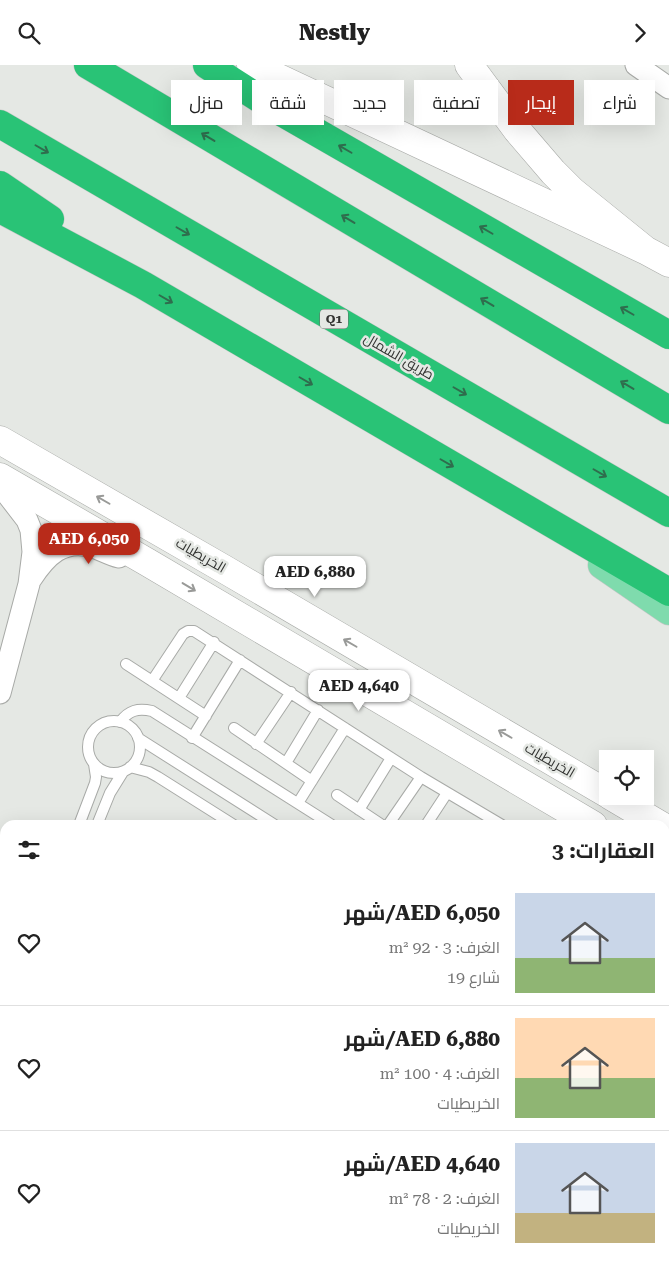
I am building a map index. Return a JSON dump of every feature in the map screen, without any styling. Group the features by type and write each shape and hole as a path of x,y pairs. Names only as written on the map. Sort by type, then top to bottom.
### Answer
{"highway":[{"path":"88,65 669,410"},
{"path":"207,65 271,106 669,335"},
{"name":"طريق الشمال","path":"0,125 669,513"},
{"path":"0,185 142,285"},
{"path":"0,209 142,285 529,511 620,570 669,591"}],"main road":[{"path":"251,65 669,263"},
{"path":"469,65 517,130 553,172 572,191 645,250"},
{"name":"الخريطيات","path":"0,440 599,789"},
{"path":"0,477 585,820"},
{"path":"620,570 669,611"},
{"path":"626,805 652,820"}],"street":[{"path":"636,65 669,88"},
{"path":"0,485 27,520 31,530 33,552 29,584 0,693"},
{"path":"29,584 42,562 50,555 67,546 86,545 125,559 147,562"}],"lane":[{"path":"152,681 183,633 194,631 214,642 447,793 485,820"},
{"path":"179,699 214,642"},
{"path":"192,738 240,660"},
{"path":"126,664 206,716"},
{"path":"256,744 291,693"},
{"path":"120,723 126,715 134,710 152,711 324,820"},
{"path":"286,763 318,710"},
{"path":"82,820 95,783 94,764 88,749 92,734 104,723 112,722 128,726 138,738 267,820"},
{"path":"234,728 312,781"},
{"path":"298,803 345,728"},
{"path":"99,820 110,793 127,769 136,761 139,754 138,738"},
{"path":"359,810 391,758"},
{"path":"94,764 107,773 127,769 149,772 226,820"},
{"path":"391,820 421,777"},
{"path":"429,820 447,793"},
{"path":"337,795 374,820"}]}
